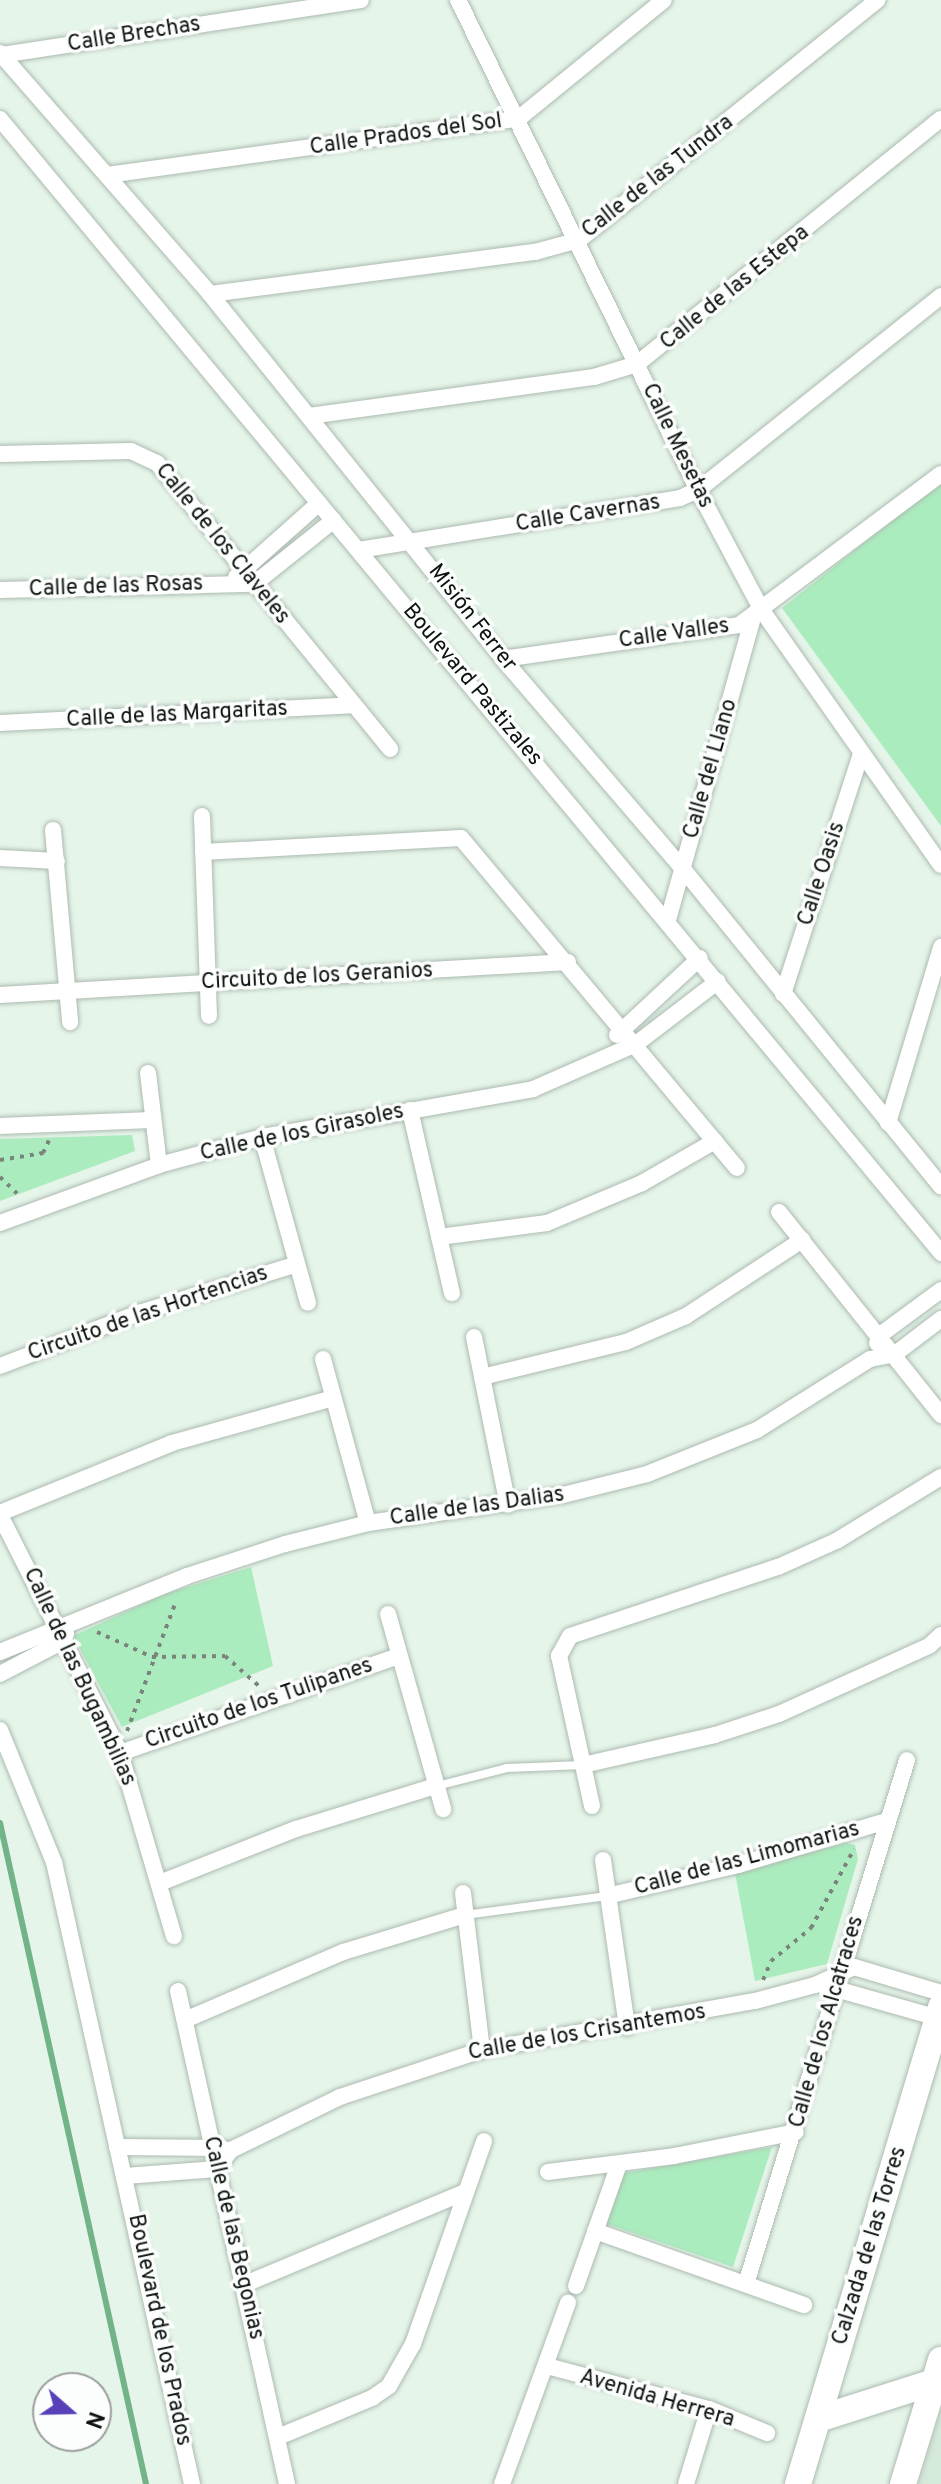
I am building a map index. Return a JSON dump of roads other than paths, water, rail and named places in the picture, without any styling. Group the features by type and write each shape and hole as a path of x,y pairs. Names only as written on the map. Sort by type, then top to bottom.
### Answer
{"main road":[{"name":"Calzada de las Torres","path":"798,2484 940,2006"},
{"path":"818,2419 937,2371"},
{"path":"903,2484 937,2371"}],"street":[{"name":"Calle Brechas","path":"1,54 361,0"},
{"name":"Calle Mesetas","path":"458,0 579,240 758,615 941,865"},
{"name":"Calle Prados del Sol","path":"107,175 518,119 664,0"},
{"name":"Calle de las Tundra","path":"210,294 535,252 579,240 878,0"},
{"name":"Misión Ferrer","path":"1,54 210,294 503,659 683,869 941,1186"},
{"name":"Boulevard Pastizales","path":"0,119 700,958 941,1253"},
{"name":"Calle de las Estepa","path":"309,416 594,377 637,364 941,119"},
{"name":"Calle Cavernas","path":"359,550 660,503 698,490 941,296"},
{"name":"Calle de los Claveles","path":"0,454 146,454 237,576"},
{"name":"Calle Valles","path":"503,659 729,627 758,615 941,474"},
{"path":"237,576 319,503"},
{"path":"254,584 334,520"},
{"name":"Calle de las Rosas","path":"0,590 237,576 254,584"},
{"name":"Calle de los Claveles","path":"254,584 390,749"},
{"name":"Calle del Llano","path":"668,920 758,615"},
{"name":"Calle de las Margaritas","path":"0,723 353,705"},
{"name":"Calle Oasis","path":"783,994 861,754"},
{"path":"202,816 209,1016"},
{"path":"53,830 70,1022"},
{"path":"203,852 461,838 568,962 737,1168"},
{"path":"0,858 57,861"},
{"path":"888,1123 941,947"},
{"path":"606,1054 622,1027 700,958"},
{"name":"Circuito de los Geranios","path":"0,995 568,962"},
{"name":"Calle de los Girasoles","path":"0,1223 159,1165 262,1137 533,1089 606,1054 636,1044 718,981"},
{"path":"148,1073 159,1165"},
{"path":"410,1110 452,1293"},
{"path":"0,1126 152,1120"},
{"name":"Circuito de las Hortencias","path":"262,1137 308,1303"},
{"path":"439,1237 547,1223 642,1183 715,1141"},
{"path":"779,1212 941,1415"},
{"path":"482,1377 626,1342 686,1316 802,1240"},
{"name":"Circuito de las Hortencias","path":"0,1366 139,1313 297,1264"},
{"path":"870,1359 880,1335 941,1290"},
{"name":"Calle de las Dalias","path":"0,1652 66,1629 187,1576 368,1523 508,1505 647,1474 757,1430 870,1359 895,1354 941,1319"},
{"path":"474,1337 508,1505"},
{"path":"323,1359 368,1523"},
{"path":"0,1514 172,1443 333,1398"},
{"path":"592,1806 559,1656 570,1636 778,1567 838,1540 941,1477"},
{"name":"Calle de las Bugambilias","path":"0,1514 66,1629 120,1753 162,1882 174,1936"},
{"name":"Circuito de los Tulipanes","path":"388,1614 443,1809"},
{"name":"Calle de las Dalias","path":"0,1674 66,1629"},
{"path":"583,1765 715,1735 779,1714 929,1646 941,1635"},
{"name":"Circuito de los Tulipanes","path":"120,1753 271,1697 399,1656"},
{"name":"Boulevard de los Prados","path":"0,1730 51,1851 192,2484"},
{"name":"Calle de los Alcatraces","path":"746,2284 796,2132 838,1980 907,1760"},
{"path":"162,1882 296,1829 436,1786"},
{"name":"Calle de las Limomarias","path":"607,1896 691,1878 887,1821"},
{"name":"Calle de las Limomarias","path":"603,1860 627,2027"},
{"path":"463,1893 482,2050"},
{"path":"185,2020 343,1952 465,1915"},
{"name":"Calle de los Crisantemos","path":"217,2169 231,2150 340,2097 482,2050 627,2027 755,2001 838,1980 860,1967 940,2006"},
{"name":"Calle de los Crisantemos","path":"838,1980 940,2006"},
{"name":"Calle de las Begonias","path":"178,1991 287,2484"},
{"path":"548,2172 619,2164 796,2132"},
{"path":"278,2437 372,2398 389,2386 413,2344 484,2141"},
{"path":"117,2147 212,2145 231,2150"},
{"path":"576,2286 619,2164"},
{"path":"125,2176 217,2169"},
{"path":"245,2284 465,2192"},
{"path":"595,2231 804,2305"},
{"path":"502,2484 568,2303"},
{"name":"Avenida Herrera","path":"547,2366 709,2409 767,2433"},
{"path":"686,2484 709,2409"}],"lane":[{"path":"436,1786 507,1768 583,1765"},
{"path":"465,1915 607,1896"}],"waterway":[{"path":"0,1823 146,2484"}]}
